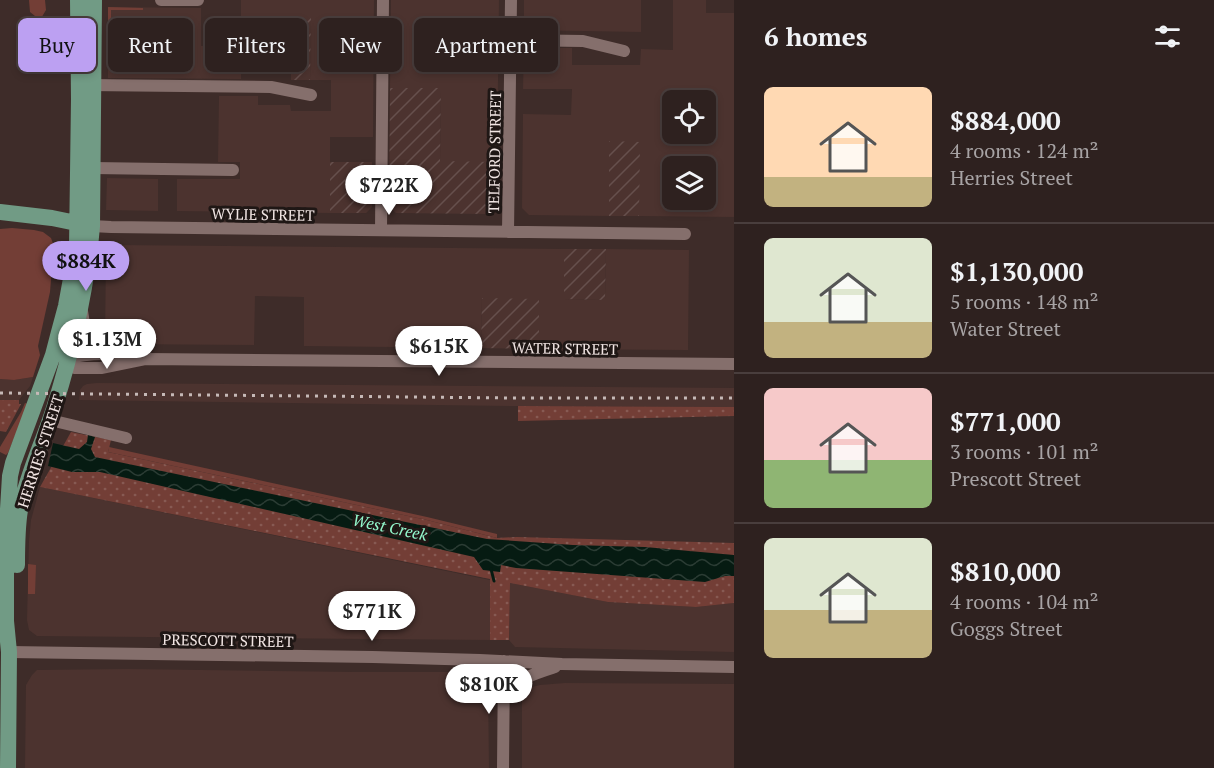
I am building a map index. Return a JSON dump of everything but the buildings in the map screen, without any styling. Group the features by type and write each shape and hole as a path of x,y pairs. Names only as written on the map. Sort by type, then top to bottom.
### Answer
{"main road":[{"name":"HERRIES STREET","path":"8,768 9,652 6,621 5,475 13,463 60,357 81,303 91,246 85,224 86,85 90,3"},
{"name":"HERRIES STREET","path":"9,652 16,622 20,512 28,480 50,420 68,295 77,246 85,224 93,168 86,85"},
{"path":"0,212 85,224"}],"street":[{"path":"161,0 198,0"},
{"path":"381,230 383,0"},
{"name":"TELFORD STREET","path":"511,0 511,18"},
{"path":"558,41 583,41 624,51"},
{"name":"TELFORD STREET","path":"508,232 510,72"},
{"path":"86,85 271,87 311,95"},
{"path":"93,168 233,170"},
{"name":"WYLIE STREET","path":"85,224 111,227 685,234"},
{"path":"81,303 88,338 109,355"},
{"name":"WATER STREET","path":"60,357 127,354 145,359"},
{"name":"WATER STREET","path":"60,357 74,368 101,368 145,359 734,364"},
{"path":"50,420 126,438"},
{"path":"5,475 28,480"},
{"name":"PRESCOTT STREET","path":"9,652 374,657 561,664 734,667"},
{"path":"504,661 504,768"},
{"path":"504,696 523,679 561,664"}],"shaded area":[{"path":"29,0 45,0 46,10 41,18 30,12"},
{"path":"241,0 374,0 374,18 319,18 319,72 373,72 373,137 330,137 330,213 177,211 177,179 240,179 240,162 218,162 219,96 258,96 258,105 290,105 291,111 331,111 331,80 310,80 311,18 241,18"},
{"path":"391,0 499,0 499,18 414,18 414,72 498,72 497,162 440,162 441,88 390,88 390,72 402,72 402,18 391,18"},
{"path":"524,0 641,0 641,32 558,31 558,18 524,18"},
{"path":"673,0 706,0 706,13 734,13 734,217 639,216 639,142 609,142 609,216 529,215 522,208 523,114 571,115 572,89 523,89 523,72 558,72 558,48 572,48 572,65 640,65 641,49 673,50"},
{"path":"108,7 201,8 201,46 205,46 205,72 241,72 241,79 108,78 108,72 193,72 193,18 108,18"},
{"path":"108,7 143,8 143,10 111,10 111,18 108,18"},
{"path":"311,17 310,80 291,80 291,72 307,72 307,18 291,18"},
{"path":"390,88 441,88 440,161 497,162 497,207 489,214 396,213 389,207"},
{"path":"609,141 640,142 639,216 609,216"},
{"path":"330,162 372,162 372,207 366,213 330,213"},
{"path":"107,178 158,179 158,211 106,210"},
{"path":"12,228 43,232 51,238 56,252 38,346 40,355 33,377 14,380 0,379 0,229"},
{"path":"112,245 564,249 564,299 605,300 606,249 689,250 688,350 539,349 539,299 482,299 481,348 304,346 304,297 255,296 254,345 109,344 105,340 106,253"},
{"path":"564,249 606,249 605,300 564,299"},
{"path":"482,298 539,299 539,349 481,348"},
{"path":"33,377 30,386 19,400 0,400 0,379 14,380"},
{"path":"97,383 734,388 734,407 79,400 83,386"},
{"path":"0,400 19,400 21,404 6,432 0,431"},
{"path":"25,403 28,404 6,455 0,452 0,447"},
{"path":"518,406 734,407 734,416 518,421"},
{"path":"71,432 111,440 108,452 427,520 497,538 734,543 734,603 696,607 608,602 510,583 509,640 490,640 490,579 40,487"},
{"path":"109,447 427,517 497,534 497,538 427,520 108,452"},
{"path":"40,487 490,580 490,640 37,636 29,630 27,620 31,520"},
{"path":"28,564 36,565 35,594 28,594"},
{"path":"510,583 608,602 696,607 734,603 734,652 515,647 509,640"},
{"path":"37,670 476,672 488,684 489,768 25,768 26,685"},
{"path":"565,683 734,684 734,768 522,768 522,698 524,691 540,685"}],"water":[{"name":"West Creek","path":"88,435 95,437 91,449 95,457 487,539 645,547 734,555 734,576 725,576 705,582 501,565 500,572 483,570 474,557 100,472 72,472 48,466 53,443 79,449 87,442"}],"waterway":[{"path":"491,569 494,581"}],"railway":[{"path":"0,393 734,398"}]}
